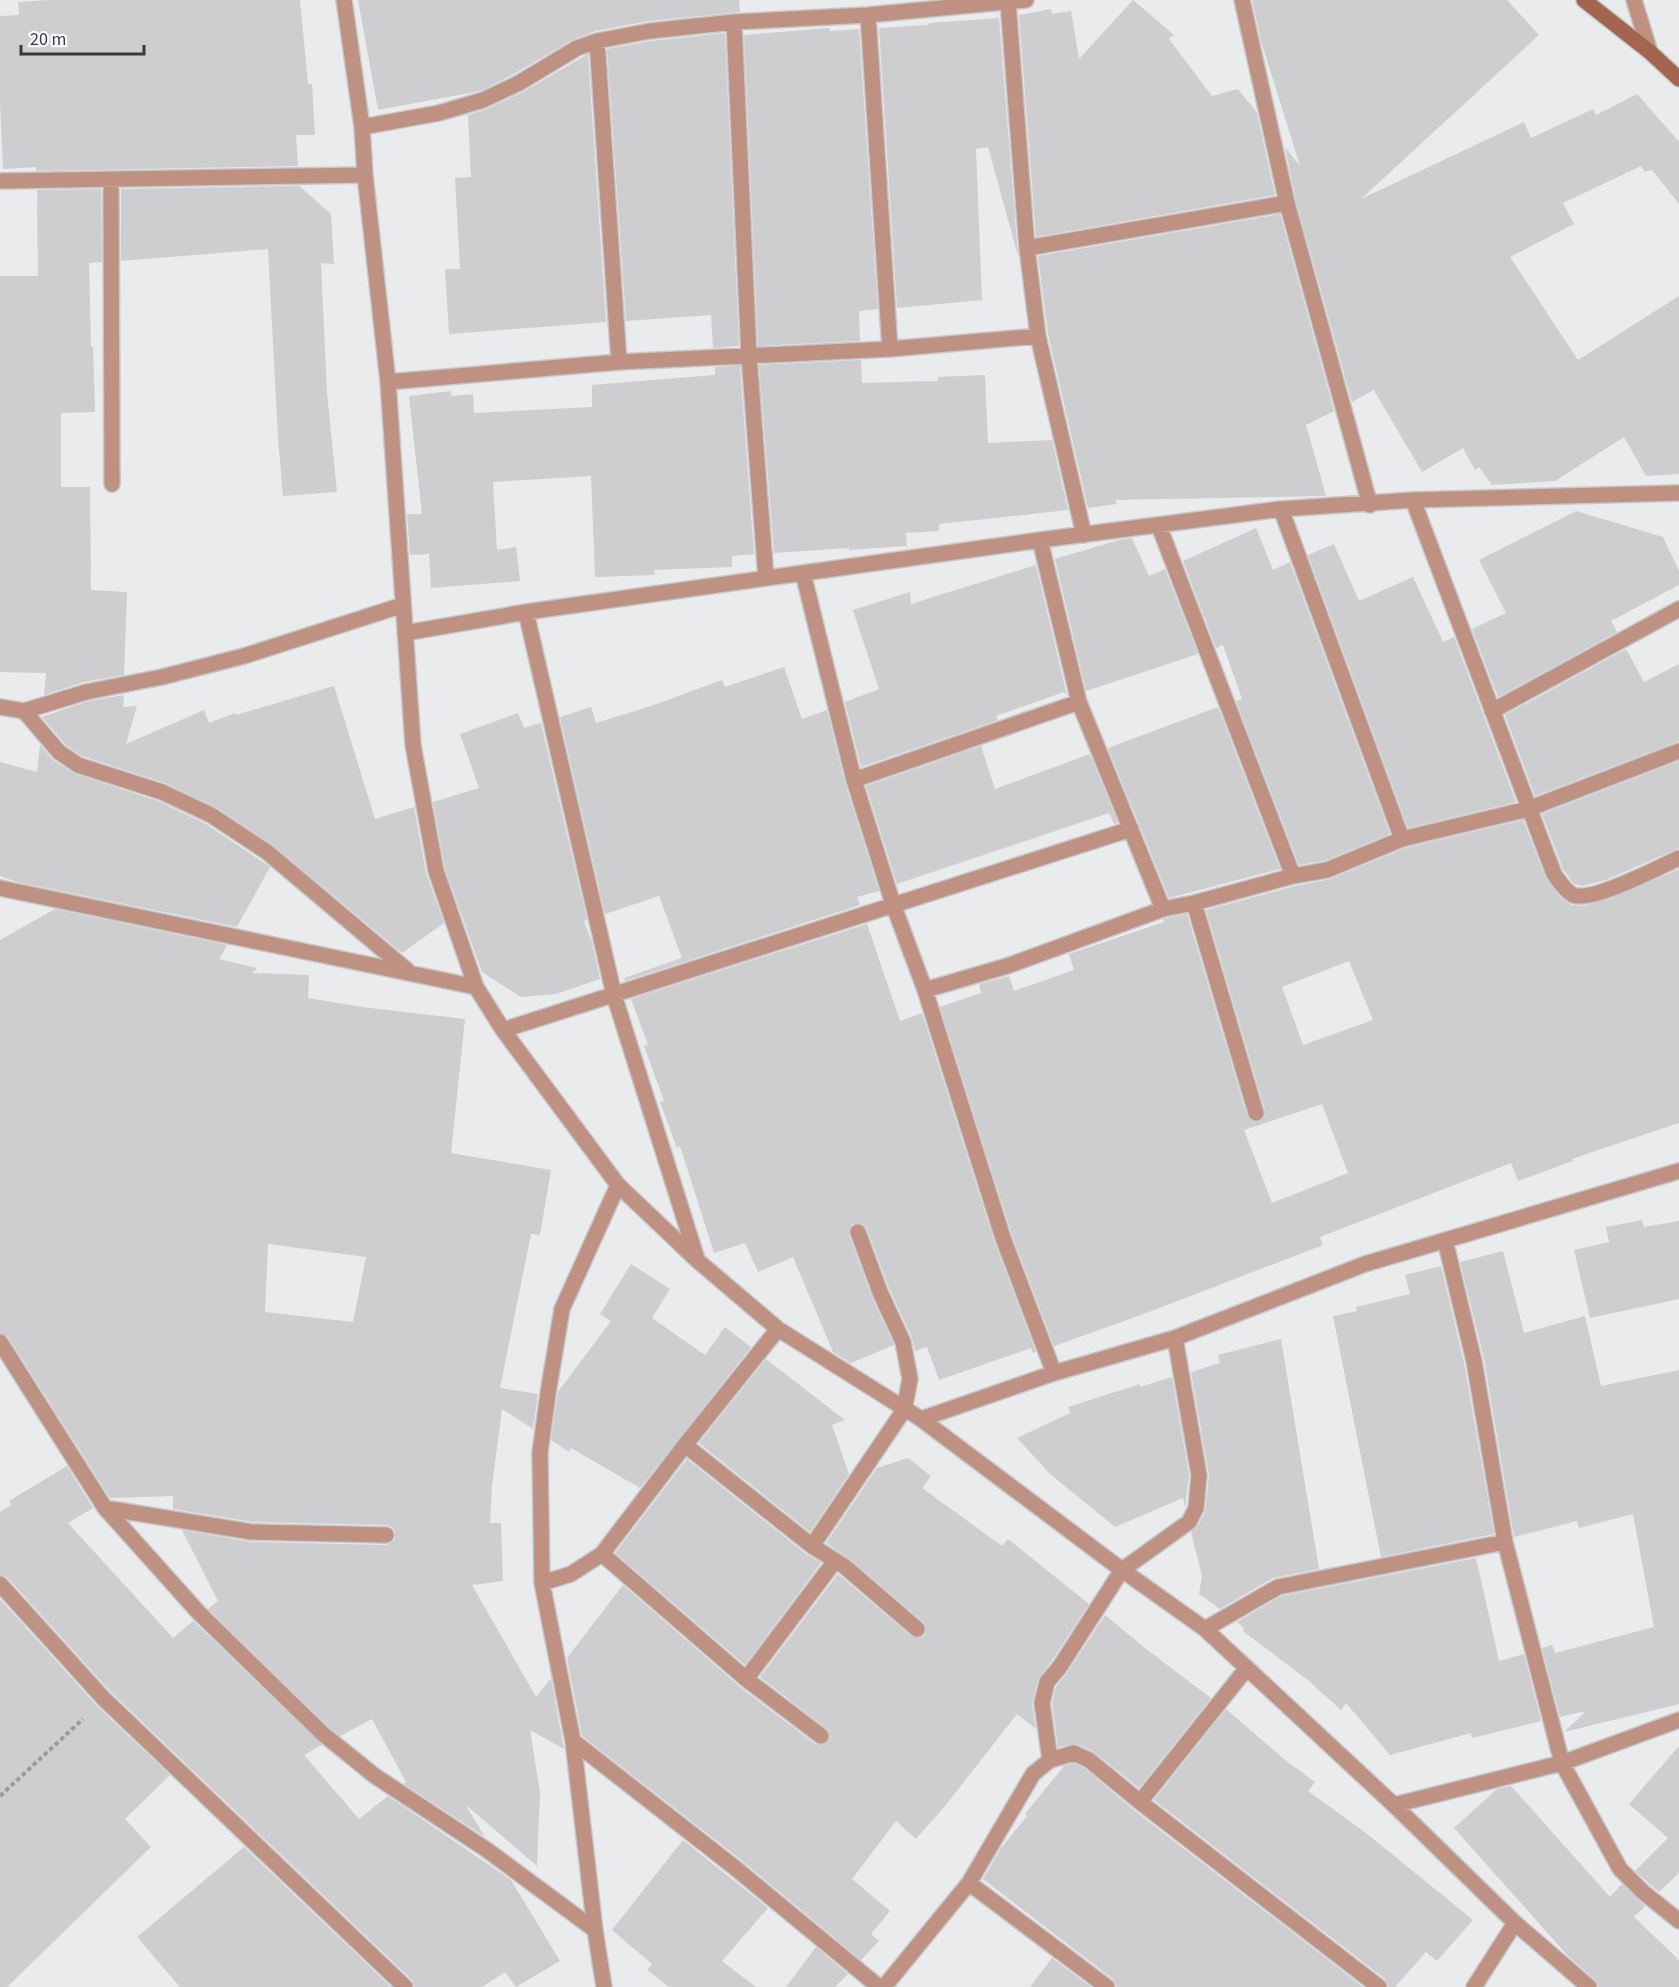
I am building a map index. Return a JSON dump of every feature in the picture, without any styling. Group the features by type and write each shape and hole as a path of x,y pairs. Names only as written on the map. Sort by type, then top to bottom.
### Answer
{"street":[{"path":"344,0 362,126 365,175 388,382 413,746 436,871 476,987 503,1029 618,1185 698,1261 778,1329 921,1419 1122,1570 1205,1629 1394,1805 1515,1923 1590,1987"},
{"path":"362,126 439,113 483,100 519,83 577,48 597,41 650,31 734,21 868,15 1026,0"},
{"path":"1242,0 1287,203 1370,505"},
{"path":"1584,0 1650,52 1679,80"},
{"path":"1634,0 1650,52"},
{"path":"1008,2 1027,248 1038,336 1084,535"},
{"path":"868,15 890,349"},
{"path":"734,21 749,356 766,578"},
{"path":"597,41 619,362"},
{"path":"0,181 365,175"},
{"path":"111,179 112,484"},
{"path":"1027,248 1287,203"},
{"path":"388,382 619,362 890,349 1038,336"},
{"path":"405,633 526,612 766,578 1281,509 1370,505 1413,500 1679,494"},
{"path":"1413,500 1554,874 1574,895 1585,896 1603,892 1679,858"},
{"path":"1281,509 1402,839"},
{"path":"1159,526 1293,876"},
{"path":"1040,540 1079,702 1163,909"},
{"path":"803,573 854,780 893,904 925,990 1003,1238 1054,1373"},
{"path":"0,707 24,711 86,692 162,678 244,656 403,605"},
{"path":"1492,711 1679,609"},
{"path":"526,612 614,995 698,1261"},
{"path":"854,780 1079,702"},
{"path":"24,711 59,752 78,765 162,792 211,815 267,852 410,973"},
{"path":"925,990 1007,966 1163,909 1194,903 1293,876 1327,870 1402,839 1528,809 1679,751"},
{"path":"503,1029 1131,829"},
{"path":"0,888 476,987"},
{"path":"1194,903 1256,1113"},
{"path":"921,1419 1054,1373 1175,1338 1365,1264 1679,1171"},
{"path":"604,1987 573,1741 542,1583 540,1452 562,1309 618,1185"},
{"path":"812,1545 904,1410 910,1379 903,1342 880,1292 858,1232"},
{"path":"1446,1240 1474,1361 1505,1542 1562,1763 1620,1869 1643,1892 1679,1921"},
{"path":"542,1583 571,1574 602,1554 778,1329"},
{"path":"1050,1760 1042,1703 1047,1682 1059,1668 1122,1570 1189,1522 1196,1508 1199,1475 1175,1338"},
{"path":"0,1342 105,1508 199,1613 323,1734 375,1776 487,1850 596,1930"},
{"path":"685,1445 835,1561 917,1629"},
{"path":"105,1508 252,1532 386,1535"},
{"path":"1205,1629 1278,1587 1505,1542"},
{"path":"602,1554 746,1679 821,1736"},
{"path":"746,1679 835,1561"},
{"path":"0,1584 104,1698 405,1987"},
{"path":"1140,1802 1247,1668"},
{"path":"1394,1805 1562,1763 1679,1720"},
{"path":"573,1741 724,1860 879,1987"},
{"path":"884,1987 969,1883 1034,1774 1050,1760 1074,1753 1089,1760 1379,1987"},
{"path":"969,1883 1107,1987"},
{"path":"1474,1987 1515,1923"}],"path":[{"path":"0,1796 104,1698"}],"building":[{"path":"300,0 308,84 312,84 315,135 296,135 298,166 36,171 36,167 3,169 0,16 19,15 18,2"},
{"path":"358,0 739,0 740,12 649,21 595,31 572,40 480,91 378,110"},
{"path":"1133,0 1174,35 1169,39 1212,96 1238,89 1257,113 1275,195 1036,237 1019,15 1051,9 1052,14 1071,11 1079,59"},
{"path":"1252,0 1507,0 1539,35 1361,199 1524,122 1531,138 1593,109 1596,115 1637,94 1679,142 1679,204 1652,170 1645,172 1641,166 1563,203 1574,224 1510,257 1578,360 1679,296 1679,474 1646,476 1624,437 1555,481 1492,485 1479,467 1475,470 1463,448 1422,472 1374,390 1352,402 1296,201 1285,147 1300,166 1261,41"},
{"path":"999,18 1018,256 988,147 976,149 982,300 897,308 879,28"},
{"path":"830,28 830,31 859,29 878,309 859,311 860,341 758,346 744,35"},
{"path":"725,33 739,346 713,348 711,315 626,321 607,49 651,41"},
{"path":"588,54 606,322 449,334 445,269 460,269 455,178 471,177 468,115 523,92"},
{"path":"299,186 331,214 334,264 321,263 327,393 337,492 283,496 268,249 121,261 121,189"},
{"path":"101,189 102,262 89,263 95,412 61,413 61,487 90,487 91,590 127,592 124,675 84,682 44,695 46,673 0,672 0,276 38,276 37,190"},
{"path":"1280,214 1334,411 1306,425 1326,496 1115,500 1117,504 1088,508 1048,334 1038,256"},
{"path":"861,360 862,383 938,381 938,377 985,375 988,443 1052,440 1068,510 939,524 939,531 906,533 907,546 774,553 759,365"},
{"path":"740,366 754,554 732,556 732,567 654,570 655,575 595,577 591,476 493,482 497,550 516,547 520,581 431,588 429,554 410,555 407,514 422,514 409,396 451,391 451,396 473,394 474,413 592,407 592,385 715,375 715,367"},
{"path":"1576,511 1663,537 1679,571 1679,585 1611,621 1617,632 1498,697 1472,629 1506,613 1479,560"},
{"path":"1256,528 1273,570 1290,562 1390,834 1324,861 1299,865 1236,701 1242,699 1223,645 1216,648 1183,561"},
{"path":"1132,538 1149,576 1165,569 1198,654 1086,691 1055,559"},
{"path":"1334,544 1359,601 1413,577 1443,642 1454,637 1516,802 1408,828 1308,555"},
{"path":"1036,565 1067,696 1064,692 996,716 998,720 861,767 845,702 879,689 853,610 910,592 911,604"},
{"path":"1626,649 1644,682 1679,664 1679,741 1535,796 1505,715"},
{"path":"784,667 802,719 827,710 845,783 879,891 857,897 860,905 625,981 624,978 682,958 659,896 605,914 560,717 591,707 596,723 722,680 725,687"},
{"path":"334,686 375,819 414,807 426,873 444,923 402,953 273,845 216,807 165,783 82,756 66,745 42,717 88,701 124,695 123,707 137,706 126,744 204,710 209,723 235,713 236,715"},
{"path":"1218,707 1280,869 1169,898 1108,748"},
{"path":"518,713 524,728 541,723 587,920 584,921 592,942 600,979 556,994 521,997 482,972 445,869 433,802 479,788 460,734"},
{"path":"40,745 53,760 73,773 158,801 206,824 270,867 237,927 17,882 0,876 0,762 37,772"},
{"path":"981,746 995,789 1090,754 1118,823 1114,824 1109,813 897,884 866,786"},
{"path":"1679,761 1679,848 1606,880 1582,886 1574,884 1563,869 1542,814"},
{"path":"1523,820 1546,879 1561,898 1571,905 1584,906 1613,898 1679,869 1679,1123 1572,1159 1573,1161 1518,1181 1511,1163 1320,1237 1323,1245 1054,1346 1012,1235 940,1007 981,993 979,984 1009,976 1014,991 1074,970 1069,954 1164,922 1163,919 1187,914 1247,1116 1253,1122 1259,1122 1265,1116 1265,1110 1206,910 1330,879 1405,848","holes":["1349,961 1373,1020 1303,1045 1282,987","1322,1104 1348,1173 1272,1203 1244,1130"]},
{"path":"55,909 227,945 219,959 257,968 252,973 309,975 308,998 465,1019 451,1153 551,1170 540,1235 531,1234 500,1388 538,1394 533,1429 502,1409 492,1486 490,1523 501,1523 503,1581 472,1585 536,1697 551,1678 564,1749 530,1730 540,1792 537,1866 465,1804 485,1837 404,1784 406,1782 372,1719 340,1736 329,1727 208,1609 218,1601 182,1530 252,1542 386,1545 395,1540 395,1531 392,1527 253,1522 173,1509 173,1496 110,1498 8,1337 0,1332 0,940","holes":["268,1244 366,1257 353,1322 265,1312"]},
{"path":"867,924 900,1021 922,1013 994,1241 1036,1352 1033,1353 1031,1348 939,1380 927,1347 915,1351 912,1338 864,1224 851,1225 849,1235 871,1295 894,1345 851,1363 833,1352 793,1257 758,1272 745,1243 714,1253 680,1146 677,1148 660,1102 664,1101 644,1046 648,1045 631,999"},
{"path":"1642,1220 1644,1227 1679,1221 1679,1299 1590,1318 1574,1250 1609,1242 1606,1227"},
{"path":"1503,1251 1524,1333 1585,1316 1601,1386 1679,1370 1679,1704 1564,1732 1586,1711 1560,1717 1542,1648 1552,1645 1555,1653 1654,1627 1633,1514 1579,1528 1577,1521 1514,1537 1484,1359 1460,1262"},
{"path":"631,1264 670,1289 652,1318 705,1355 725,1327 751,1347 640,1488 571,1448 569,1452 551,1440 558,1392 611,1321 600,1314"},
{"path":"1441,1266 1464,1363 1494,1534 1381,1557 1333,1316 1357,1311 1356,1307 1410,1294 1405,1275"},
{"path":"1281,1339 1319,1569 1273,1578 1220,1609 1199,1594 1202,1576 1191,1532 1197,1527 1205,1512 1209,1476 1191,1372 1220,1363 1218,1355"},
{"path":"766,1359 845,1420 832,1425 849,1474 810,1532 699,1443"},
{"path":"1172,1377 1189,1475 1185,1508 1183,1498 1115,1527 1050,1474 1017,1438 1070,1413 1068,1407 1140,1384 1140,1387"},
{"path":"908,1458 931,1476 922,1488 1002,1546 1008,1539 1089,1604 1038,1679 1032,1704 1036,1729 1017,1714 945,1806 916,1839 896,1821 852,1879 890,1911 871,1934 879,1941 861,1960 740,1859 582,1736 567,1658 623,1585 740,1687 815,1744 825,1745 831,1737 827,1729 760,1677 838,1574 911,1636 920,1638 925,1635 926,1626 923,1622 850,1559 826,1543 877,1468"},
{"path":"687,1459 806,1554 821,1563 745,1665 615,1553"},
{"path":"67,1466 93,1508 68,1523 173,1638 193,1621 322,1745 304,1755 359,1819 388,1796 511,1880 560,1961 516,1987 505,1972 482,1987 414,1987 412,1980 111,1692 7,1577 0,1574 0,1512 11,1505 9,1501"},
{"path":"1476,1558 1499,1661 1524,1654 1541,1721 1472,1738 1471,1733 1390,1755 1346,1703 1341,1710 1309,1681 1243,1631 1244,1628 1237,1622 1281,1596"},
{"path":"0,1599 97,1706 170,1775 125,1819 151,1847 7,1987 0,1987"},
{"path":"1105,1615 1211,1698 1139,1788 1093,1751 1077,1744 1058,1747 1052,1703 1056,1687"},
{"path":"1226,1709 1285,1760 1315,1782 1308,1791 1366,1833 1473,1920 1437,1961 1426,1952 1395,1987 1389,1987 1385,1979 1154,1800"},
{"path":"1679,1746 1679,1873 1659,1892 1635,1871 1668,1838 1629,1804"},
{"path":"1073,1763 1084,1768 1134,1810 1363,1987 1117,1987 1113,1979 983,1879 1001,1848 1027,1816 1025,1814 1064,1766"},
{"path":"1511,1786 1610,1897 1622,1884 1645,1906 1634,1917 1679,1960 1679,1987 1599,1987 1595,1980 1568,1956 1454,1828 1497,1789"},
{"path":"683,1840 768,1908 722,1961 756,1987 669,1987 647,1970 652,1964 612,1930"},
{"path":"244,1847 391,1987 180,1987 137,1937"},
{"path":"816,1947 848,1974 835,1987 786,1987"},
{"path":"1052,1958 1091,1987 1030,1987"}]}
